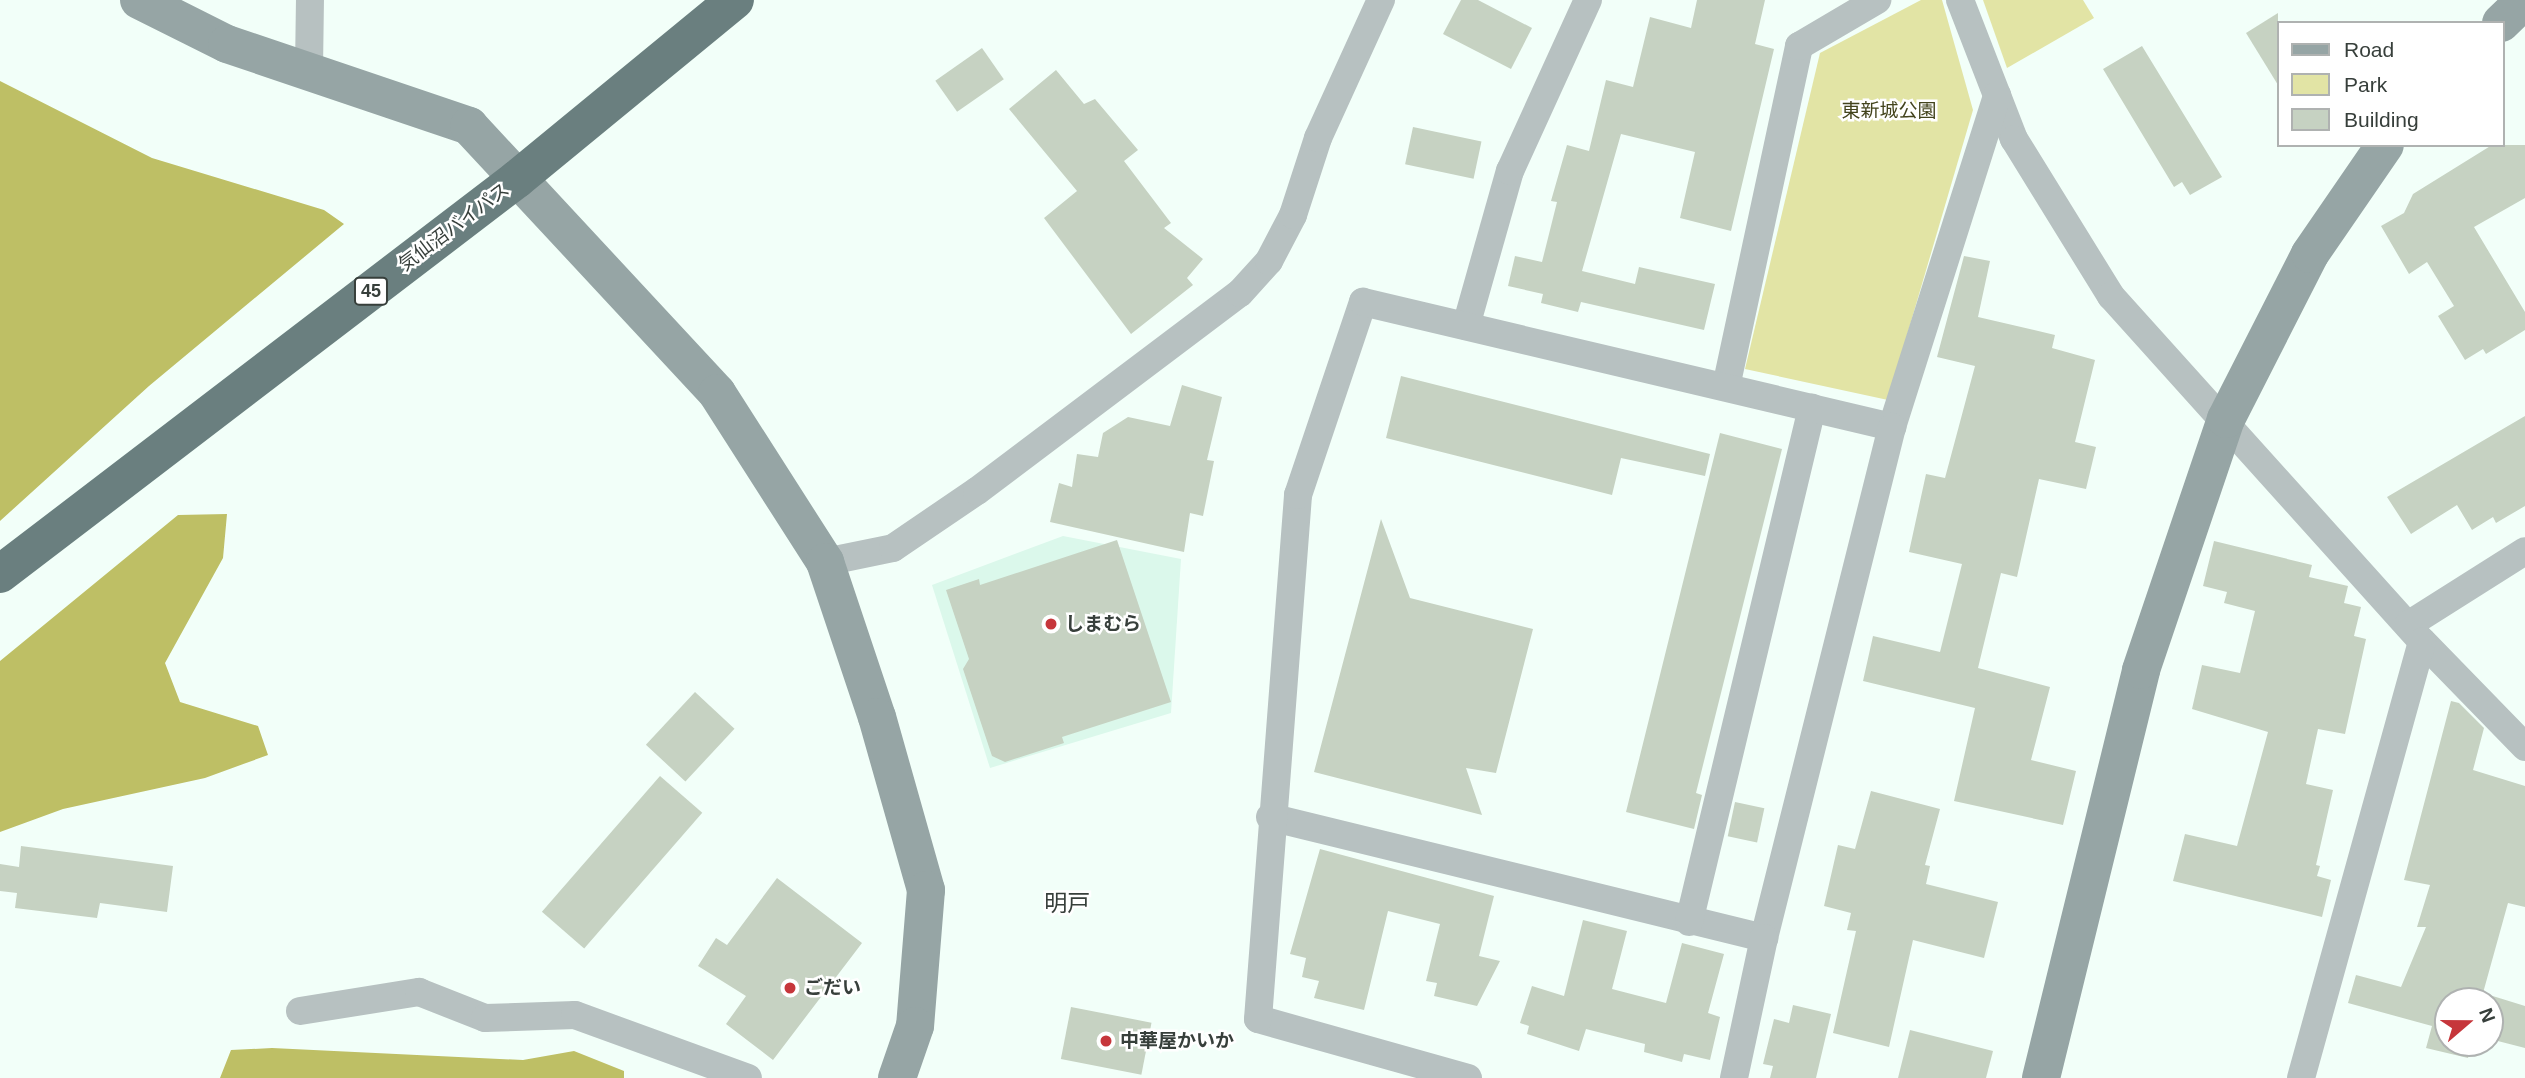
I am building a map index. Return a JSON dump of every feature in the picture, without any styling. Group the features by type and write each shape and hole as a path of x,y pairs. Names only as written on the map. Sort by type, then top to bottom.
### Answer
{"highway":[{"name":"気仙沼バイパス","path":"0,574 517,179 735,0"}],"street":[{"path":"139,0 227,44 309,69 469,126 717,393 825,562 877,717 926,890 915,1026 897,1078"},
{"path":"298,0 310,32"},
{"path":"309,69 310,0"},
{"path":"825,562 893,548 1240,293 1269,261 1293,215 1318,138 1381,0"},
{"path":"1466,326 1510,171 1588,0"},
{"path":"1726,387 1799,46 1877,0"},
{"path":"1960,0 2014,139 2111,296 2226,419 2415,633 2525,747"},
{"path":"2503,21 2525,0"},
{"path":"1734,1078 1764,938 1892,427 1997,95"},
{"path":"2041,1078 2141,670 2226,419 2310,254 2384,147"},
{"path":"1468,1078 1436,1074 1258,1019 1270,817 1298,495 1363,302 1892,427"},
{"path":"1689,922 1812,408"},
{"path":"2301,1078 2415,633 2525,551"},
{"path":"1270,817 1689,922 1764,938"},
{"path":"300,1011 419,992 485,1018 575,1015 748,1078"}],"shaded area":[{"path":"0,81 152,158 324,210 344,224 149,386 0,521"},
{"path":"227,514 223,558 165,663 180,702 258,726 268,755 205,778 63,809 0,832 0,661 178,515"},
{"name":"しまむら","path":"1063,536 1181,559 1171,713 990,768 932,585"},
{"path":"272,1048 523,1060 574,1051 624,1071 624,1078 220,1078 231,1050"}],"green space":[{"name":"東新城公園","path":"1921,0 1942,0 1973,110 1888,400 1745,369 1820,53"},
{"path":"1983,0 2083,0 2094,18 2007,68"}],"building":[{"path":"1461,0 1478,0 1532,28 1511,69 1443,34"},
{"path":"1697,0 1765,0 1755,44 1774,49 1731,231 1680,218 1695,152 1621,134 1582,271 1635,284 1639,267 1715,284 1704,330 1581,302 1578,312 1541,303 1543,294 1508,286 1515,256 1542,262 1557,202 1551,201 1567,145 1589,151 1606,80 1633,87 1650,17 1691,28"},
{"path":"2278,13 2276,82 2246,33"},
{"path":"2142,46 2222,177 2190,195 2182,182 2174,187 2103,69"},
{"path":"982,48 1004,79 957,112 935,81"},
{"path":"1056,70 1084,104 1095,99 1138,150 1124,161 1171,223 1164,228 1203,259 1187,278 1193,285 1131,334 1044,218 1077,191 1009,109"},
{"path":"1413,127 1481,142 1474,179 1405,164"},
{"path":"2525,145 2525,198 2474,227 2525,312 2525,330 2486,354 2483,349 2465,360 2438,316 2454,306 2427,262 2409,274 2381,226 2404,213 2413,194 2489,147"},
{"path":"1964,256 1990,261 1978,317 2055,335 2052,348 2095,360 2075,442 2096,447 2086,489 2039,479 2017,577 2001,573 1978,668 2050,687 2031,760 2076,771 2063,825 1954,801 1975,708 1863,681 1873,636 1940,652 1962,564 1909,552 1926,474 1945,478 1975,366 1937,357"},
{"path":"1401,376 1710,454 1705,476 1621,458 1612,495 1386,438"},
{"path":"1182,385 1222,397 1207,460 1214,461 1203,516 1190,513 1184,552 1050,522 1059,483 1072,487 1077,454 1098,457 1103,433 1128,417 1170,426"},
{"path":"2525,416 2525,506 2496,523 2493,517 2472,530 2457,505 2411,534 2387,497"},
{"path":"1720,433 1782,449 1696,793 1702,795 1694,829 1626,812"},
{"path":"1381,519 1410,598 1533,629 1496,773 1466,768 1482,815 1314,772"},
{"name":"しまむら","path":"1117,540 1171,702 1062,737 1064,743 1005,762 992,756 963,669 969,659 946,590 979,579 980,585"},
{"path":"2214,541 2312,565 2309,577 2348,586 2344,603 2361,607 2354,636 2366,639 2345,734 2318,729 2306,784 2333,790 2316,865 2320,866 2317,876 2331,880 2322,917 2173,881 2185,834 2237,846 2268,732 2192,709 2202,665 2240,673 2255,611 2224,603 2227,592 2203,586"},
{"path":"695,692 734,729 685,781 646,745"},
{"path":"2451,701 2459,703 2484,728 2473,770 2525,786 2525,907 2508,903 2485,987 2434,987 2434,1050 2426,1048 2432,1026 2348,1003 2356,975 2401,987 2426,927 2417,927 2430,885 2404,880"},
{"path":"660,776 702,813 584,949 542,912"},
{"path":"1871,791 1940,809 1925,865 1930,866 1926,884 1998,902 1984,958 1913,940 1889,1047 1833,1033 1856,931 1847,930 1851,913 1824,906 1838,845 1855,849"},
{"path":"1735,802 1764,808 1757,842 1728,836"},
{"path":"21,846 173,866 167,912 100,903 97,918 15,908 17,893 0,891 0,864 19,867"},
{"path":"1320,849 1494,896 1479,956 1500,961 1477,1006 1434,996 1437,983 1426,981 1440,924 1388,911 1364,1010 1314,998 1319,981 1302,977 1306,958 1290,954"},
{"name":"ごだい","path":"777,878 862,943 773,1060 726,1024 746,996 698,966 716,938 727,945"},
{"path":"1583,920 1627,931 1612,989 1666,1003 1682,943 1724,954 1708,1013 1720,1017 1710,1060 1684,1054 1682,1062 1644,1052 1645,1044 1586,1029 1579,1051 1527,1034 1529,1026 1520,1023 1532,986 1564,996"},
{"path":"2504,1000 2525,1006 2525,1048 2504,1043"},
{"path":"1793,1005 1831,1014 1816,1078 1770,1078 1773,1066 1763,1064 1774,1019 1789,1023"},
{"name":"中華屋かいか","path":"1071,1007 1151,1023 1141,1075 1061,1059"},
{"path":"1910,1030 1993,1051 1986,1078 1898,1078"}],"place":[{"name":"しまむら","path":"1051,624"},
{"name":"ごだい","path":"790,988"},
{"name":"中華屋かいか","path":"1106,1041"}],"district":[{"name":"明戸","path":"1067,903"}]}
